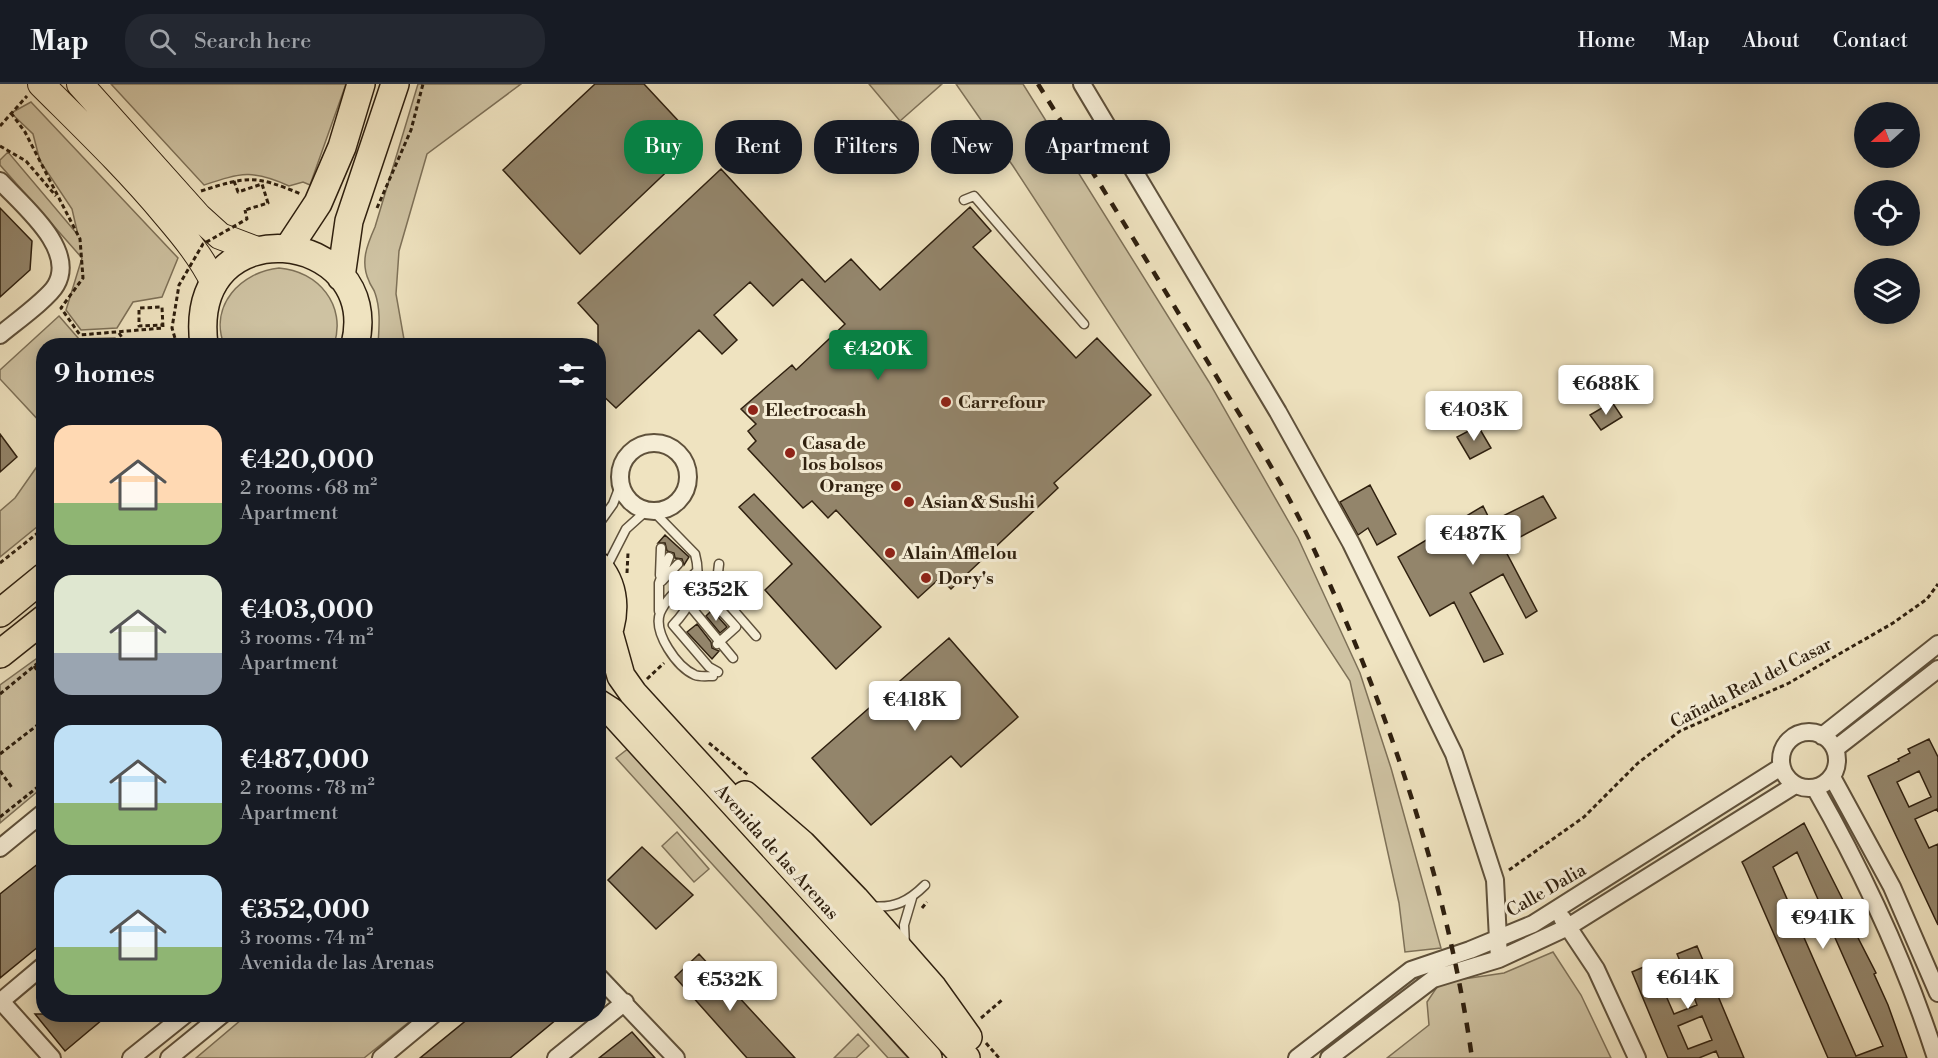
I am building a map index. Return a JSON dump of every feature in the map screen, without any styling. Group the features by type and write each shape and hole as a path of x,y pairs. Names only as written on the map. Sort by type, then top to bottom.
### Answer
{"highway":[{"path":"289,247 318,203 342,147 361,84"},
{"path":"341,277 349,221 395,84"},
{"path":"203,338 201,324 205,303 214,283 225,269 240,258 237,234 309,252 326,262 341,277 352,294 357,313 355,338"},
{"path":"606,579 612,592 614,613 606,637"},
{"path":"0,613 36,584"},
{"path":"0,654 36,625"},
{"name":"Avenida de las Arenas","path":"606,647 627,684 966,1058"},
{"name":"Avenida de las Arenas","path":"606,708 612,712 928,1058"},
{"path":"702,769 750,798 802,844 912,963 982,1058"}],"main road":[{"path":"80,84 199,217 237,234"},
{"path":"36,88 130,172 180,232 205,266 214,283"}],"street":[{"path":"1082,84 1278,412 1351,543 1454,754 1495,880 1499,959"},
{"path":"0,181 56,243 61,266 56,285 0,335"},
{"path":"653,442 679,453 688,471 685,491 674,505 650,512 629,502 620,486 621,466 625,458 637,447 653,442"},
{"path":"1822,736 1938,644"},
{"path":"1835,750 1938,669"},
{"path":"1808,732 1822,736 1835,750 1837,766 1832,777 1815,788 1795,785 1787,779 1781,767 1782,749 1792,737 1808,732"},
{"name":"Calle Dalia","path":"1297,1058 1411,970 1533,924 1781,767"},
{"path":"1832,777 1892,887 1938,993"},
{"path":"1329,1058 1433,980 1499,959 1568,927 1795,785"},
{"path":"1815,788 1872,897 1917,999 1936,1058"},
{"path":"0,848 36,819"},
{"path":"1557,909 1596,969 1637,1058"},
{"path":"36,972 0,1001 52,1058"},
{"path":"606,984 676,1058"},
{"path":"606,1017 625,1002"},
{"path":"131,1058 176,1022"},
{"path":"170,1058 213,1022"},
{"path":"381,1058 424,1022"},
{"path":"556,1058 600,1022"}],"lane":[{"path":"964,200 974,196 1083,324"},
{"path":"606,514 613,504 620,486"},
{"path":"606,561 626,529 650,512 695,554 696,583 690,606 672,625 703,656 715,674 699,676 684,668 665,642 659,616 661,548"},
{"path":"659,584 669,557"},
{"path":"659,584 678,564"},
{"path":"719,564 716,590 756,636"},
{"path":"659,616 666,602 697,570"},
{"path":"696,583 736,627 717,641"},
{"path":"690,606 733,658"},
{"path":"855,899 882,908 892,907 912,898 926,885"},
{"path":"912,898 904,925 905,947 912,963"}],"path":[{"path":"377,209 411,130 423,84"},
{"path":"0,126 36,88"},
{"path":"11,112 25,132 80,239 83,278 61,308 80,335 163,328 162,308 139,308 139,326 162,325"},
{"path":"0,145 26,161 62,202"},
{"path":"207,198 200,192 234,181 265,179 305,196"},
{"path":"175,338 172,328 179,285 202,244 237,234 248,219 245,210 268,202 262,184 238,192 234,181"},
{"path":"119,333 122,338"},
{"path":"0,562 36,534"},
{"name":"Cañada Real del Casar","path":"1495,880 1584,817 1638,763 1680,731 1799,677 1893,623 1927,599 1938,584"},
{"path":"0,694 36,664"},
{"path":"33,666 36,670"},
{"path":"647,680 660,667"},
{"path":"0,754 36,726"},
{"path":"0,772 14,789"},
{"path":"0,817 36,788"},
{"path":"980,1019 1002,1000"}],"shaded area":[{"path":"111,84 346,84 310,185 303,182 289,186 256,175 238,176 204,185"},
{"path":"418,84 521,84 427,154 399,251 396,294 404,338 378,338 378,306 365,267 369,240 375,227"},
{"path":"869,84 942,84 901,120"},
{"path":"956,84 1023,84 1045,120 1025,120 1025,174 1079,174 1209,382 1298,538 1360,673 1391,768 1441,948 1405,952 1399,903 1350,681 1013,166 1013,120 981,120"},
{"path":"31,102 178,258 162,297 133,302 117,328 81,330 66,310 82,258 0,165 0,160 8,152 78,235 72,209 40,161 33,134 11,113"},
{"path":"279,268 293,271 317,283 333,304 337,330 335,338 222,338 221,317 232,293 252,276"},
{"path":"59,316 78,338 36,338 36,418 0,379 0,370"},
{"path":"36,468 36,528 0,557 0,511 15,498"},
{"path":"36,659 36,793 0,823 0,685"},
{"path":"629,748 908,1058 888,1058 616,758"},
{"path":"677,832 709,869 694,882 662,846"},
{"path":"1553,952 1581,995 1611,1058 1387,1058 1429,1025 1427,1002 1437,987 1450,981 1504,973"},
{"path":"239,1022 409,1022 364,1058 196,1058"},
{"path":"858,1034 869,1046 856,1058 834,1058"}],"building":[{"path":"595,84 644,84 678,120 624,120 624,174 664,174 580,254 503,170"},
{"name":"Carrefour","path":"716,174 726,174 825,282 851,259 880,290 970,207 991,231 973,247 1076,358 1097,338 1151,395 1054,483 1058,488 951,589 940,578 918,598 836,510 828,518 812,501 803,508 748,449 756,441 748,431 756,424 741,409 792,365 796,370 845,324 802,279 773,306 750,282 714,315 737,340 722,354 699,330 616,408 606,399 606,338 598,338 598,325 578,303"},
{"path":"0,208 32,241 30,270 0,297"},
{"path":"1612,402 1622,417 1601,430 1590,415"},
{"path":"1478,426 1491,448 1470,459 1457,437"},
{"path":"0,434 17,457 0,472"},
{"path":"1370,485 1396,534 1377,545 1368,528 1358,535 1340,502"},
{"path":"754,494 881,627 836,669 765,590 792,564 739,507"},
{"path":"1543,496 1556,518 1503,546 1537,611 1526,618 1503,574 1470,593 1503,654 1484,662 1454,602 1430,616 1398,557 1483,506 1491,522"},
{"path":"665,535 689,557 684,565 682,559 675,558 674,553 667,551 665,543 658,543"},
{"path":"712,610 727,627 720,633 706,616"},
{"path":"697,624 711,642 712,648 719,651 712,659 687,632"},
{"path":"949,638 1018,717 961,767 951,756 871,825 812,758"},
{"path":"1929,739 1938,757 1938,812 1937,809 1915,819 1929,848 1938,844 1938,925 1868,776 1899,761 1898,759 1910,753 1908,749","holes":["1919,771 1931,797 1909,807 1897,782"]},
{"path":"1804,823 1856,926 1853,928 1876,973 1874,974 1907,1058 1828,1058 1742,862","holes":["1797,852 1883,1046 1856,1056 1773,867"]},
{"path":"642,847 693,895 656,929 608,880"},
{"path":"36,865 36,949 0,978 0,894"},
{"path":"1697,946 1744,1058 1719,1058 1716,1051 1699,1058 1668,1058 1632,972 1653,963 1659,978 1683,968 1677,954","holes":["1687,979 1697,1005 1674,1014 1663,989","1702,1016 1712,1040 1688,1049 1678,1026"]},
{"path":"699,954 795,1058 747,1058 675,977"},
{"path":"41,1022 99,1022 65,1051"},
{"path":"464,1022 553,1022 510,1058 420,1058"},
{"path":"632,1032 655,1058 599,1058"}],"railway":[{"path":"1038,84 1274,472 1302,524 1331,587 1384,718 1428,852 1461,989 1472,1058"}],"place":[{"name":"Carrefour","path":"946,402"},
{"name":"Electrocash","path":"753,410"},
{"name":"Casa de los bolsos","path":"790,453"},
{"name":"Orange","path":"896,486"},
{"name":"Asian & Sushi","path":"909,502"},
{"name":"Alain Afflelou","path":"890,553"},
{"name":"Dory's","path":"926,578"}]}
